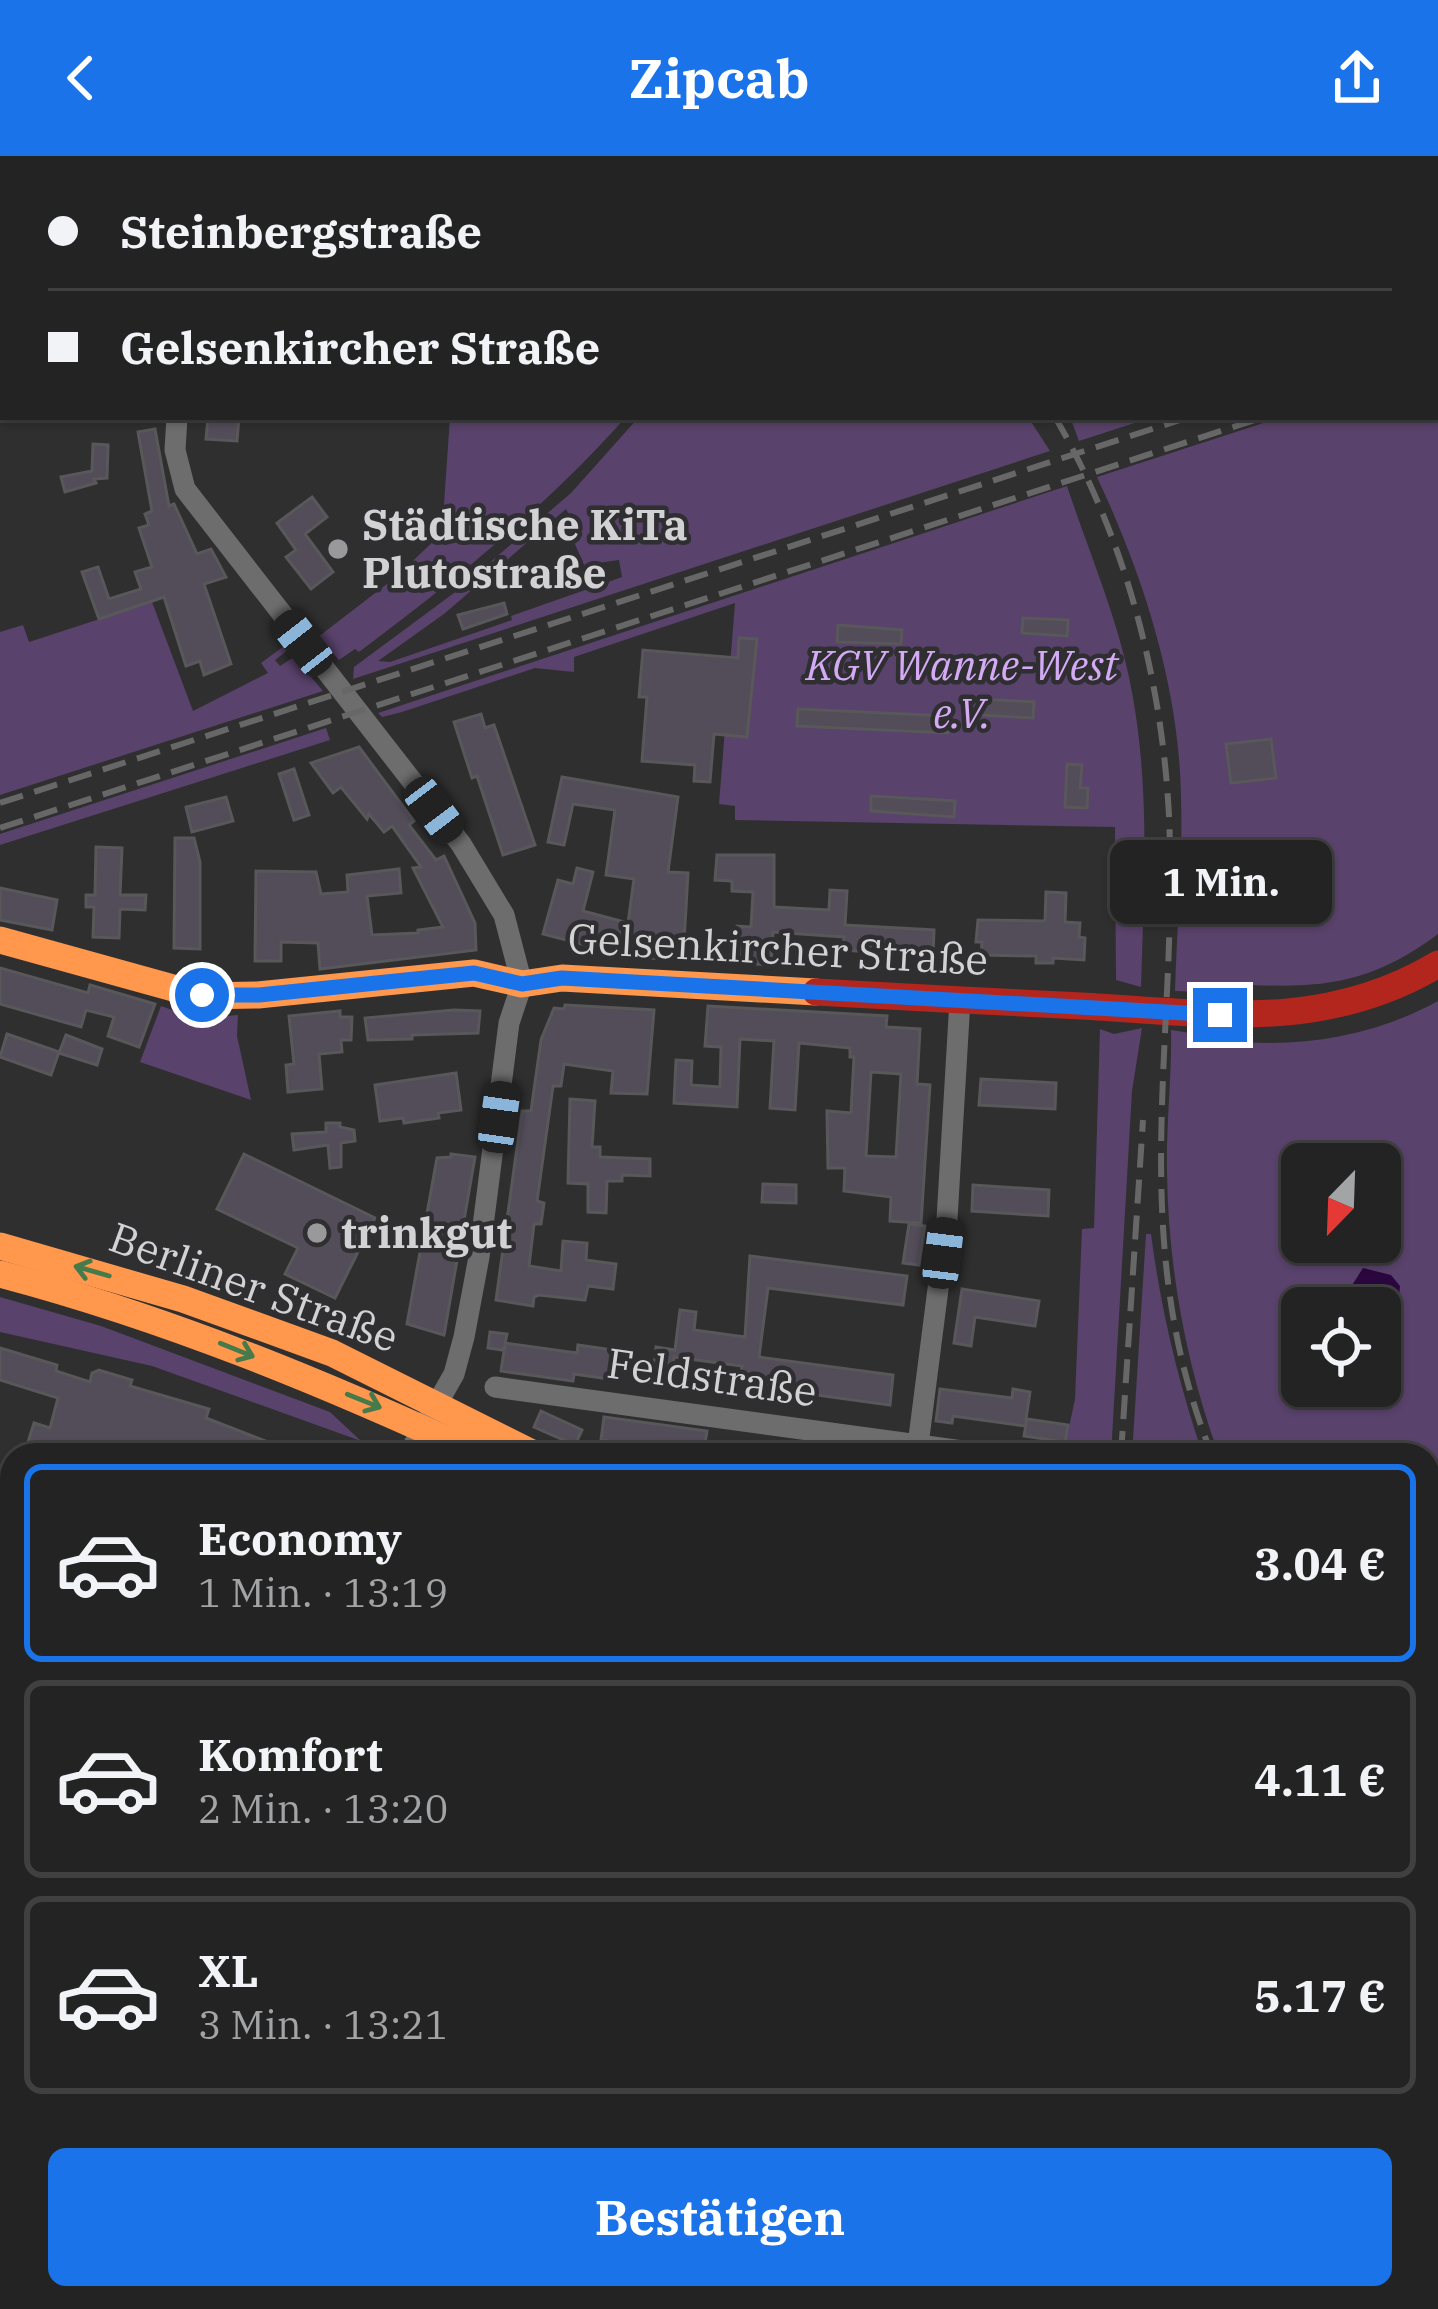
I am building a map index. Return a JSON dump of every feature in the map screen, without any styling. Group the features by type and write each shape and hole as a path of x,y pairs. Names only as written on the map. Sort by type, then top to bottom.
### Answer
{"street":[{"path":"0,940 202,995 271,994 474,973 522,984 511,935 488,884 185,489 175,450 177,420"},
{"name":"Gelsenkircher Straße","path":"416,1443 454,1374 464,1337 479,1258 509,1023 522,984 562,978 1287,1015 1334,1009 1379,996 1438,964"},
{"path":"918,1443 947,1219 960,1000"},
{"name":"Berliner Straße","path":"0,1246 102,1273 332,1353 465,1443"},
{"name":"Berliner Straße","path":"0,1274 174,1325 503,1443"},
{"name":"Feldstraße","path":"495,1387 903,1443"}],"green space":[{"path":"450,420 623,420 498,541 359,652 355,649 339,660 318,637 396,577 442,533"},
{"path":"636,420 1030,420 1050,451 353,679 354,667 458,590 571,493","holes":["566,509 578,531 574,542 584,565 619,560 622,577 511,616 512,620 390,662 378,661 444,614"]},
{"path":"1071,420 1144,420 1079,441"},
{"path":"1273,420 1438,420 1438,934 1381,968 1327,983 1207,983 1202,992 1175,991 1181,820 1174,714 1156,632 1097,477"},
{"name":"KGV Wanne-West e.V.","path":"1067,486 1116,628 1136,716 1144,832 1141,987 1116,980 1115,827 735,820 735,806 719,804 735,603 574,657 574,672 535,668 402,712 382,717 378,713"},
{"path":"152,602 193,711 268,673 261,663 284,646 288,650 275,660 280,666 294,657 323,691 0,795 0,632 23,625 29,642"},
{"path":"326,728 330,740 0,845 0,834"},
{"path":"1438,1001 1438,1443 1215,1443 1188,1351 1175,1279 1167,1153 1171,1030 1227,1041 1282,1043 1362,1031"},
{"path":"161,1006 198,1019 238,1015 237,1036 251,1100 140,1062"},
{"path":"1142,1028 1132,1091 1112,1443 1066,1443 1075,1399 1082,1229 1094,1228 1100,1029 1114,1034"},
{"path":"1146,1234 1151,1234 1171,1346 1199,1443 1133,1443"},
{"path":"0,1297 101,1326 330,1412 361,1441 152,1366 0,1332"}],"shaded area":[{"path":"1363,1268 1391,1275 1400,1286 1400,1287 1351,1287"}],"building":[{"path":"208,420 239,420 237,441 206,439"},
{"path":"155,429 169,506 174,504 197,554 211,549 226,577 204,584 231,664 204,675 200,661 186,666 164,597 99,619 82,572 98,567 109,599 141,589 135,572 152,567 139,528 149,525 145,514 152,511 138,432"},
{"path":"93,444 108,445 107,478 65,492 61,477 92,471"},
{"path":"312,497 327,517 305,534 333,572 311,589 286,557 296,550 277,523"},
{"path":"504,603 507,614 463,629 458,615"},
{"path":"1023,618 1068,620 1067,636 1022,633"},
{"path":"838,625 902,630 901,644 837,642"},
{"path":"739,638 757,639 747,737 714,734 710,782 694,781 695,765 642,761 647,697 639,697 643,650 738,658"},
{"path":"980,699 1034,702 1033,718 980,715"},
{"path":"798,709 948,716 948,733 797,726"},
{"path":"481,714 485,728 494,725 535,845 503,855 454,722"},
{"path":"1271,739 1276,778 1231,783 1226,744"},
{"path":"359,747 414,821 409,825 436,860 444,856 475,923 476,950 320,969 318,943 281,942 281,961 255,961 256,871 316,872 321,894 348,892 347,875 399,869 401,893 367,896 372,935 443,927 413,868 421,867 392,826 384,832 369,814 367,819 341,787 333,793 311,763"},
{"path":"1067,764 1082,765 1080,788 1088,788 1087,808 1065,807"},
{"path":"294,769 309,815 294,820 279,774"},
{"path":"562,777 678,797 668,872 688,873 683,960 631,957 543,934 558,880 573,884 577,868 593,872 583,911 628,923 634,879 606,875 615,810 573,804 564,845 548,842"},
{"path":"871,796 955,801 954,817 871,811"},
{"path":"226,797 233,821 192,832 186,807"},
{"path":"175,838 194,838 200,862 200,949 174,948"},
{"path":"96,847 122,848 120,895 146,895 145,910 120,909 119,938 93,937 94,907 86,907 86,895 95,895"},
{"path":"717,855 774,855 774,907 829,910 830,890 847,891 845,925 934,930 933,956 843,950 844,937 773,932 771,965 735,963 737,926 751,927 753,892 732,891 732,881 715,880"},
{"path":"0,888 57,900 52,930 0,920"},
{"path":"1046,892 1066,893 1065,922 1080,923 1084,960 1053,958 1053,963 1036,963 1036,956 981,955 982,942 976,942 978,920 1045,921"},
{"path":"0,968 88,993 90,985 155,1004 139,1047 108,1036 114,1017 86,1010 81,1027 0,1004"},
{"path":"708,1006 887,1016 886,1027 920,1029 917,1084 930,1085 921,1223 890,1221 891,1197 844,1191 845,1168 828,1168 827,1111 851,1113 854,1057 850,1057 850,1048 799,1043 795,1110 770,1108 774,1041 740,1039 737,1107 674,1103 676,1060 692,1061 691,1085 720,1087 721,1047 705,1046","holes":["871,1072 901,1074 896,1157 866,1156"]},
{"path":"554,1008 654,1010 647,1094 611,1093 613,1071 564,1064 561,1086 553,1086 537,1201 544,1203 541,1224 534,1224 529,1266 561,1271 563,1241 587,1243 586,1260 616,1264 613,1289 588,1286 585,1300 539,1295 533,1306 496,1300 522,1111 531,1111 541,1040"},
{"path":"340,1011 340,1017 352,1017 351,1040 341,1040 342,1052 319,1054 322,1089 288,1092 286,1065 294,1064 289,1016"},
{"path":"480,1011 478,1033 368,1040 365,1018"},
{"path":"7,1034 59,1052 51,1075 0,1057"},
{"path":"66,1035 102,1049 97,1065 59,1053"},
{"path":"456,1073 461,1110 404,1123 403,1118 380,1121 375,1085"},
{"path":"981,1079 1056,1083 1055,1109 979,1105"},
{"path":"570,1099 595,1101 592,1147 600,1147 600,1157 650,1159 650,1176 622,1175 622,1181 607,1181 606,1213 588,1212 588,1184 568,1183"},
{"path":"326,1123 354,1130 355,1141 341,1143 341,1167 330,1168 328,1145 294,1150 292,1134 326,1132"},
{"name":"trinkgut","path":"244,1154 375,1218 335,1298 285,1274 298,1248 217,1209"},
{"path":"451,1154 475,1157 444,1335 407,1324 437,1158"},
{"path":"763,1184 796,1185 796,1203 762,1202"},
{"path":"973,1185 1049,1190 1048,1216 972,1211"},
{"path":"909,1224 925,1226 919,1265 903,1263"},
{"path":"750,1256 907,1276 903,1305 768,1288 759,1357 893,1375 890,1405 773,1389 774,1385 740,1380 742,1366 674,1357 673,1369 654,1367 656,1347 675,1350 680,1310 696,1312 694,1330 745,1337"},
{"path":"962,1289 1039,1301 1035,1326 975,1317 971,1346 954,1343"},
{"path":"490,1332 507,1334 505,1343 577,1353 578,1345 620,1351 616,1380 574,1374 573,1381 501,1371 505,1345 503,1350 488,1348"},
{"path":"0,1348 57,1365 56,1371 90,1382 92,1373 99,1370 132,1380 130,1386 209,1409 206,1418 271,1443 28,1443 34,1423 50,1428 58,1398 0,1380"},
{"path":"940,1389 1012,1398 1013,1389 1030,1392 1025,1426 953,1416 952,1423 936,1421"},
{"path":"541,1411 582,1430 576,1443 570,1443 534,1427"},
{"path":"604,1417 707,1431 705,1443 601,1440"},
{"path":"1027,1419 1068,1425 1065,1442 1024,1436"}],"railway":[{"path":"1057,420 1120,560 1158,712 1169,816 1170,899 1162,1215 1185,1374 1208,1443"},
{"path":"0,803 1180,420"},
{"path":"0,828 1255,420"},
{"path":"1122,1443 1143,1120"}],"traffic: slow":[{"path":"0,940 202,996 258,995 474,973 522,984 562,978 816,992"},
{"path":"0,1246 183,1299 332,1353 512,1443"},
{"path":"0,1274 244,1354 453,1443"}],"traffic: jam":[{"path":"816,992 1265,1014 1352,1001 1438,964"}],"place":[{"name":"Städtische KiTa Plutostraße","path":"338,549"},
{"name":"trinkgut","path":"317,1233"}],"route":[{"path":"202,995 259,995 474,973 522,984 562,978 1220,1015"}]}
